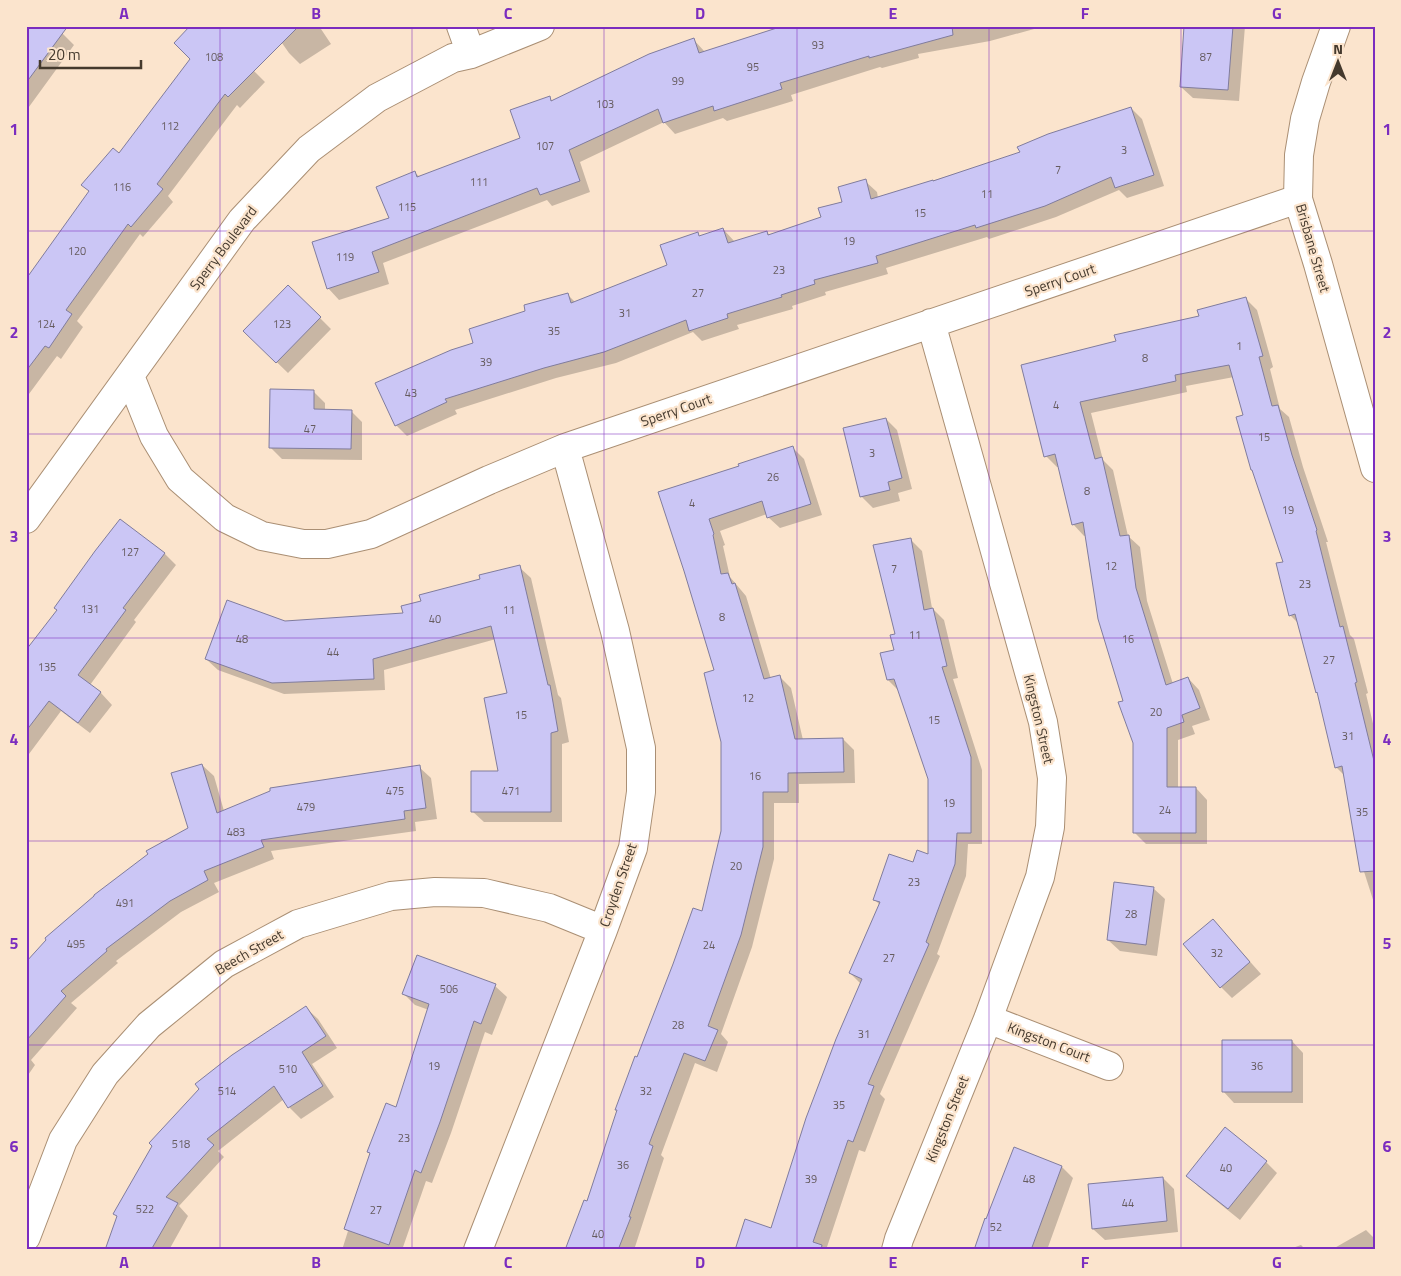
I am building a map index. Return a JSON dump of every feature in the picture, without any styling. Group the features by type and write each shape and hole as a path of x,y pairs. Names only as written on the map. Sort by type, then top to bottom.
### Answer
{"street":[{"path":"461,26 471,54"},
{"name":"Sperry Boulevard","path":"26,519 242,220 309,149 377,98 453,58 471,54 540,26"},
{"name":"Brisbane Street","path":"1336,26 1305,119 1299,156 1298,199 1375,468"},
{"name":"Sperry Court","path":"130,376 154,436 180,479 225,518 262,536 303,544 327,544 370,534 565,448 1298,199"},
{"name":"Kingston Street","path":"896,1250 988,1019 1040,877 1050,827 1052,778 1043,722 931,323"},
{"name":"Croyden Street","path":"478,1250 603,930 633,848 641,792 641,748 616,631 565,448"},
{"name":"Beech Street","path":"26,1237 63,1140 105,1074 149,1025 224,964 298,924 391,896 434,892 484,894 549,908 603,930"},
{"name":"Kingston Court","path":"988,1019 1109,1066"}],"building":[{"path":"26,26 68,26 26,83"},
{"path":"190,26 299,26 228,97 225,94 157,184 163,189 131,227 128,224 66,310 72,314 49,348 45,346 26,371 26,279 89,191 81,185 113,148 119,153 190,59 174,43"},
{"path":"783,26 952,26 953,35 869,58 869,56 780,83 782,89 714,111 713,106 663,123 658,109 569,150 580,181 540,195 537,188 372,252 379,272 327,289 312,242 389,218 376,187 415,171 417,177 520,138 510,110 550,96 551,101 649,54 694,38 699,53"},
{"path":"1184,26 1233,26 1228,90 1180,87"},
{"path":"1131,107 1154,175 1115,188 1111,177 1045,206 976,228 975,225 876,256 878,263 814,280 815,284 781,295 782,297 727,314 728,318 689,331 686,320 604,352 544,368 445,399 447,402 395,426 375,383 451,350 473,343 469,329 525,311 524,305 568,293 571,303 667,265 660,245 698,232 699,236 723,228 728,243 767,231 768,235 821,217 818,208 842,202 838,187 866,179 871,199 1020,152 1017,147 1048,134"},
{"path":"288,285 321,317 276,363 243,331"},
{"path":"1246,297 1263,356 1259,357 1272,406 1278,405 1292,455 1317,530 1340,627 1343,626 1357,682 1355,683 1375,765 1375,871 1360,872 1342,766 1335,768 1317,692 1295,614 1289,616 1276,563 1283,562 1251,470 1236,417 1243,415 1229,365 1175,375 1176,381 1080,402 1095,459 1102,457 1120,536 1129,535 1136,588 1166,685 1188,677 1200,708 1182,715 1184,722 1167,728 1167,787 1196,787 1196,833 1133,833 1133,743 1118,702 1123,701 1098,619 1083,522 1072,525 1055,454 1044,457 1021,365 1116,341 1114,335 1199,316 1197,310"},
{"path":"270,389 314,390 314,409 352,410 351,449 269,448"},
{"path":"886,418 902,478 888,482 890,490 860,497 843,428"},
{"path":"793,446 811,504 767,518 762,501 709,519 714,534 721,574 728,573 732,584 735,583 764,679 780,675 795,739 843,738 844,772 788,773 788,792 763,792 763,847 741,935 708,1026 718,1030 705,1061 684,1053 649,1144 653,1146 629,1217 631,1217 618,1250 565,1250 584,1200 587,1201 617,1110 615,1110 673,964 693,908 702,911 721,831 721,742 704,673 714,670 658,492 739,466 738,464"},
{"path":"120,519 165,553 123,608 126,610 78,675 101,692 78,723 49,701 26,731 26,650 57,610 54,608"},
{"path":"911,538 924,610 933,608 947,666 942,667 971,757 971,833 957,833 955,864 926,942 929,944 868,1084 874,1086 853,1142 848,1140 813,1242 822,1245 821,1250 735,1250 745,1219 771,1228 806,1118 836,1039 862,979 849,973 880,902 873,900 889,854 913,862 917,850 928,854 928,779 894,679 887,680 880,653 894,650 890,635 895,634 873,545"},
{"path":"520,565 548,685 550,685 558,731 551,733 551,812 471,812 471,771 498,771 484,698 507,693 491,626 373,659 374,679 272,683 205,659 227,600 285,621 403,613 401,606 421,601 419,595 480,579 479,575"},
{"path":"202,764 217,813 270,791 270,788 420,765 426,808 404,811 405,819 261,840 264,847 204,871 208,880 170,901 106,949 107,951 61,991 66,996 26,1041 26,962 46,940 45,938 94,895 148,854 146,851 188,828 171,773"},
{"path":"1114,882 1154,887 1146,945 1107,940"},
{"path":"1213,919 1250,962 1220,988 1183,944"},
{"path":"417,955 496,984 481,1024 474,1021 421,1173 415,1170 389,1245 344,1229 370,1153 367,1152 386,1103 396,1107 429,1004 402,994"},
{"path":"306,1006 326,1036 302,1052 323,1086 288,1108 274,1086 207,1139 214,1145 166,1197 178,1203 151,1250 105,1250 117,1216 113,1214 152,1146 149,1143 199,1089 195,1084 232,1055"},
{"path":"1222,1040 1292,1040 1292,1092 1222,1092"},
{"path":"1225,1127 1267,1161 1228,1209 1186,1176"},
{"path":"1014,1147 1062,1166 1031,1250 974,1250 985,1218"},
{"path":"1163,1177 1167,1221 1092,1229 1088,1184"}]}
